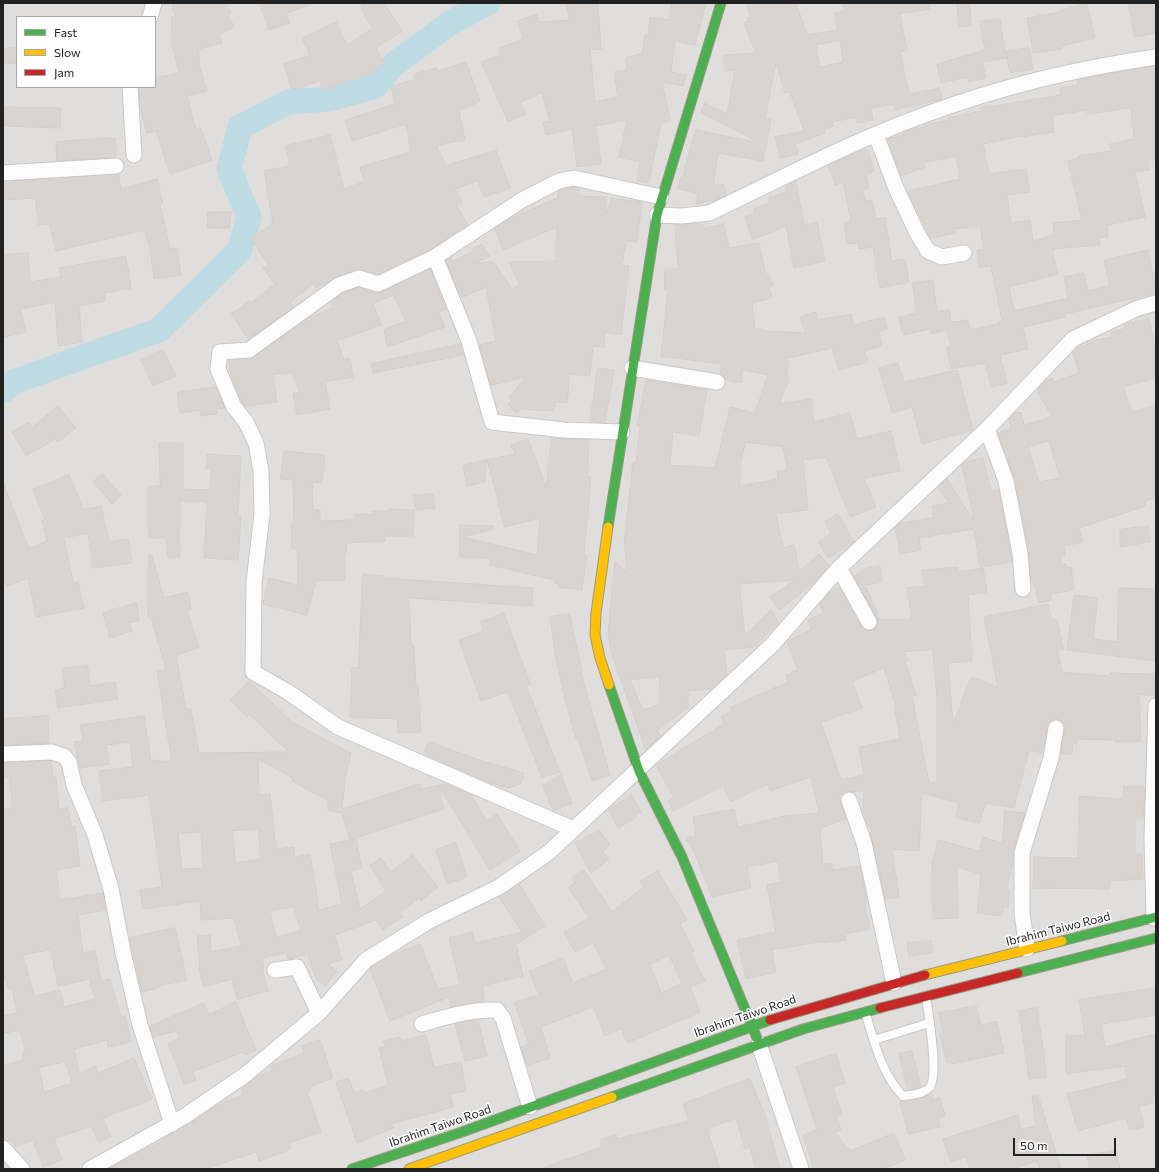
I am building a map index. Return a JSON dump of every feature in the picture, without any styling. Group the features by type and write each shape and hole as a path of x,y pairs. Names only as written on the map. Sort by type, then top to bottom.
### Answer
{"main road":[{"path":"721,3 661,197 657,215 605,545 596,613 595,635 600,658 639,771 682,856 759,1044"},
{"name":"Ibrahim Taiwo Road","path":"352,1169 530,1107 752,1025 894,983 1155,918"},
{"path":"409,1169 803,1029 926,996 1156,938"}],"street":[{"path":"150,16 154,3"},
{"path":"657,215 681,216 709,213 876,135 927,114 999,90 1123,61 1156,57"},
{"path":"130,88 134,155"},
{"path":"876,135 896,188 917,233 928,251 942,257 964,253"},
{"path":"3,173 116,166"},
{"path":"573,829 338,727 288,692 253,672 254,582 262,514 261,471 256,443 246,422 234,407 218,369 220,352 250,350 339,285 359,278 378,284 435,257 522,200 559,181 574,178 661,197"},
{"path":"435,257 469,342 492,422 564,430 622,432"},
{"path":"90,1169 172,1124 245,1075 319,1013 366,960 430,921 499,887 523,872 548,853 639,771 772,646 839,568 987,429 1073,339 1138,308 1156,303"},
{"path":"632,368 716,382"},
{"path":"987,429 1006,481 1020,553 1023,589"},
{"path":"839,568 869,622"},
{"path":"1155,918 1152,839 1156,706"},
{"path":"1027,949 1022,913 1022,853 1052,758 1056,728"},
{"path":"3,754 52,752 64,756 69,762 74,785 95,835 111,889 122,952 140,1025 172,1124"},
{"path":"848,800 860,829 894,983"},
{"path":"275,970 297,967 319,1013"},
{"path":"422,1024 447,1017 486,1010 497,1010 503,1018 530,1107"},
{"path":"759,1044 801,1169"},
{"path":"3,1148 22,1169"}],"lane":[{"path":"865,1012 874,1040 894,1087 903,1096 923,1092 930,1088 934,1080 934,1058 926,996"},
{"path":"874,1040 929,1023"}],"shaded area":[{"path":"3,3 1156,3 1156,1169 3,1169"}],"building":[{"path":"172,3 226,3 231,13 228,14 234,27 219,34 222,43 198,49 200,60 198,60 207,91 187,96 196,130 201,128 212,160 170,174 156,131 147,133 140,106 139,88 156,88 156,78 179,73 172,43 171,17 175,17"},
{"path":"260,3 310,3 311,5 286,13 290,23 269,30"},
{"path":"361,3 384,3 402,31 376,48 385,64 364,78 362,75 324,91 320,81 292,90 284,64 310,55 302,38 336,22 347,45 373,28 365,17"},
{"path":"567,3 598,3 601,49 590,50 595,102 618,97 614,72 627,70 626,58 642,53 645,35 648,36 650,17 669,20 672,3 706,3 695,45 675,41 671,72 686,75 683,86 662,82 670,121 661,123 649,183 637,181 640,162 619,157 627,120 596,126 601,164 577,167 572,129 546,135 543,122 550,121 542,93 520,102 526,114 508,122 481,62 501,55 499,48 523,39 517,21 537,14 539,22 569,20"},
{"path":"747,3 796,3 807,35 838,30 835,13 845,11 843,3 929,3 929,9 900,14 907,50 900,52 909,94 939,88 942,99 895,110 894,104 871,108 873,120 857,123 856,117 832,122 834,126 824,130 825,133 795,144 798,154 780,158 775,137 804,131 790,92 785,93 776,62 765,119 771,120 763,161 718,153 713,186 724,184 726,195 716,200 696,204 698,193 678,189 681,177 683,178 696,130 755,142 755,140 701,113 704,103 727,114 735,70 725,71 724,55 756,53 744,23 749,21 747,18 750,17","holes":["840,41 843,62 820,67 816,45"]},
{"path":"957,3 970,3 971,26 959,27"},
{"path":"1128,3 1156,3 1156,33 1135,37"},
{"path":"1087,4 1095,38 1061,46 1062,49 1033,53 1027,18 1060,12 1059,11"},
{"path":"1000,19 1006,58 982,62 986,78 969,82 967,77 941,83 937,64 985,50 980,22"},
{"path":"16,48 16,63 3,64 3,49"},
{"path":"1029,48 1033,69 1010,73 1006,52"},
{"path":"466,62 480,101 459,111 465,140 437,145 445,166 496,150 510,188 484,197 478,181 455,189 462,202 456,206 468,224 431,249 377,274 356,269 336,277 316,288 313,284 290,302 294,307 248,339 231,314 250,301 251,303 275,284 263,268 268,265 251,239 273,223 264,171 290,166 285,146 330,135 344,189 364,182 360,167 411,152 406,124 352,141 345,120 395,104 391,86 415,80 414,74 437,68 438,71"},
{"path":"1156,66 1156,160 1147,160 1149,170 1135,172 1145,217 1107,225 1108,237 1099,238 1100,245 1052,249 1058,274 1009,287 1014,311 1068,298 1064,277 1084,273 1088,291 1110,286 1104,260 1148,250 1153,275 1156,274 1156,293 1065,314 1066,317 1023,327 1028,349 1000,355 1007,383 991,387 985,363 951,369 947,348 951,347 947,330 931,334 930,329 903,335 899,317 917,313 912,283 933,280 937,311 950,310 951,322 968,320 970,330 999,324 999,322 1002,321 991,266 979,267 977,250 984,249 980,226 954,229 955,233 931,238 909,195 908,191 960,179 956,156 923,163 925,167 901,176 888,139 904,135 903,133 924,127 924,125 982,111 981,108 1061,95 1060,88 1078,85 1077,80","holes":["1131,108 1134,139 1110,144 1111,151 1078,156 1079,158 1068,161 1082,220 1053,223 1054,235 1033,241 1030,220 1011,223 1007,195 1030,192 1026,169 989,174 983,144 1021,136 1054,132 1052,116 1087,110 1088,114"]},
{"path":"3,107 61,108 60,128 3,126"},
{"path":"115,138 116,157 57,161 56,142"},
{"path":"867,149 875,171 866,174 869,188 862,190 866,201 872,200 876,219 885,217 892,261 905,259 909,282 880,288 873,247 859,249 858,243 847,244 844,223 851,221 843,182 836,185 828,165"},
{"path":"118,174 121,189 157,179 163,203 160,204 170,249 177,248 181,275 154,279 149,241 147,241 145,230 56,251 50,224 39,225 35,198 3,200 3,182"},
{"path":"796,181 804,225 817,222 825,261 794,268 786,226 752,240 745,216 755,213 753,209 770,203 769,197 787,192 786,186"},
{"path":"574,187 579,188 579,196 605,197 607,214 611,198 642,202 637,242 626,241 622,265 629,266 621,335 605,332 604,347 593,346 590,376 570,374 567,403 555,402 554,411 520,409 517,413 508,405 512,400 509,397 526,377 491,385 479,345 496,341 486,287 461,298 446,260 451,258 453,261 474,251 473,248 482,244 490,256 475,263 494,262 512,289 519,285 509,262 556,261 557,227 503,250 495,229 511,218 558,198 558,192"},
{"path":"208,212 231,212 230,228 208,228"},
{"path":"698,223 699,225 703,225 704,228 724,224 729,248 759,243 765,272 768,276 770,276 773,286 769,287 772,298 752,303 755,329 762,329 762,331 806,333 800,317 816,312 818,320 851,314 853,325 884,317 887,329 879,331 882,346 864,351 868,362 839,370 832,348 788,358 787,377 789,378 779,404 811,399 814,422 850,413 857,439 891,431 900,471 864,478 876,507 850,517 826,457 803,460 808,510 776,514 783,548 794,545 799,571 819,554 829,566 814,583 779,610 770,597 795,580 739,584 745,635 771,610 779,623 754,647 724,650 727,675 711,689 688,691 688,708 657,730 661,736 646,750 612,655 608,634 615,561 627,572 624,535 633,462 636,462 640,426 637,426 646,380 707,390 699,436 673,432 670,465 715,468 730,407 755,413 768,375 743,370 741,383 726,380 720,374 722,364 661,356 668,290 665,290 664,269 678,269 675,225","holes":["746,442 783,447 787,470 777,471 778,479 740,486 739,469","659,677 661,704 643,710 630,680"]},
{"path":"28,253 30,282 61,277 59,268 126,256 131,288 104,293 105,301 79,306 82,342 58,346 55,302 21,309 26,332 3,337 3,255"},
{"path":"430,269 446,309 439,312 445,327 387,347 384,330 405,321 394,295 373,303 381,325 337,341 344,359 350,358 353,377 325,382 330,409 297,415 293,394 300,392 292,372 273,375 277,402 245,406 242,402 231,376 228,360 254,357 309,318 333,308 331,302 343,293 359,287 375,293 382,292"},
{"path":"1149,319 1156,350 1156,378 1123,387 1132,412 1156,405 1156,498 1145,501 1146,506 1079,528 1083,542 1064,546 1065,555 1061,556 1061,564 1066,564 1067,568 1071,567 1074,590 1050,594 1051,600 1039,603 1033,580 1031,580 1029,551 1015,479 998,433 1011,429 1009,419 1015,413 1021,412 1024,425 1052,417 1037,390 1044,382 1052,378 1054,382 1079,373 1073,352 1077,348 1087,345 1086,343 1091,341 1111,337 1110,332 1125,329 1124,325","holes":["1049,441 1060,478 1039,482 1028,447"]},
{"path":"460,344 463,355 373,373 371,364"},
{"path":"163,350 176,376 153,386 141,360"},
{"path":"898,363 904,382 957,370 973,430 922,444 912,407 892,413 879,368"},
{"path":"598,368 614,370 605,422 590,422"},
{"path":"216,387 225,408 217,409 217,414 201,416 200,410 180,413 177,393"},
{"path":"58,406 76,428 58,442 53,436 54,440 26,456 12,432 29,422 32,427"},
{"path":"552,438 589,440 587,477 591,477 584,555 587,555 582,590 558,587 558,584 554,583 554,580 490,565 491,558 459,557 460,525 494,526 494,529 462,537 537,555 540,518 504,527 487,460 515,454 511,445 528,439 546,487"},
{"path":"159,443 183,443 183,489 210,490 211,469 206,469 207,454 241,456 238,516 241,516 238,560 204,558 207,502 180,501 180,557 168,558 166,538 149,538 148,486 160,486"},
{"path":"284,451 325,455 322,483 312,482 313,510 320,510 320,521 355,520 355,514 373,514 373,511 389,511 389,509 414,510 413,536 385,536 385,541 346,543 347,553 345,553 345,580 316,581 307,615 263,604 269,578 298,585 297,548 292,548 291,524 294,524 293,480 281,479"},
{"path":"983,458 991,492 999,490 1012,562 980,567 974,529 919,538 921,550 900,554 895,527 899,524 934,517 932,506 949,503 938,487 947,479 974,521 962,465 965,462"},
{"path":"486,460 485,482 467,486 463,466"},
{"path":"103,474 121,495 112,504 93,482"},
{"path":"69,475 84,510 101,506 109,542 128,539 132,563 93,568 88,533 64,538 73,583 78,582 84,608 36,617 28,578 7,586 3,578 3,482 29,549 47,541 42,520 45,519 33,490"},
{"path":"433,494 435,508 416,510 414,496"},
{"path":"838,514 854,542 828,558 818,542 831,534 825,522"},
{"path":"1148,526 1150,542 1120,547 1120,530"},
{"path":"152,555 164,598 188,592 191,609 187,610 199,648 176,655 186,709 191,709 199,753 289,752 249,714 247,717 230,700 249,681 292,722 351,753 346,773 342,809 419,784 421,789 446,784 472,795 486,821 497,814 520,851 490,870 444,794 440,796 444,809 350,840 342,813 328,810 328,801 292,781 293,778 258,759 259,795 270,794 276,849 294,847 295,857 310,854 319,910 342,904 330,844 356,839 362,868 351,871 360,909 386,891 370,866 381,858 391,872 413,855 438,887 421,901 419,898 400,913 403,917 383,930 376,920 335,935 342,960 328,964 337,971 325,986 315,977 308,954 288,959 286,953 262,958 264,968 262,968 268,991 237,999 232,979 204,987 200,973 197,936 210,935 211,952 241,946 234,918 201,920 200,901 143,909 140,890 162,887 149,795 103,801 99,771 133,767 130,742 106,745 109,764 80,768 74,742 83,741 80,725 144,716 151,760 172,762 157,671 166,669 151,618 148,618 149,556","holes":["258,829 261,859 235,863 233,831","201,832 203,868 182,869 178,834","294,907 301,931 276,937 270,911"]},
{"path":"880,566 882,582 865,585 880,620 912,619 907,588 924,586 922,570 958,567 958,572 983,568 987,592 968,595 972,661 948,663 953,724 971,677 998,687 984,617 1048,604 1051,619 1057,620 1064,650 1057,649 1062,672 1109,676 1110,673 1156,674 1156,696 1139,694 1141,741 1115,742 1115,740 1077,739 1077,743 1073,743 1072,754 1061,754 1065,725 1058,719 1049,722 1043,753 1029,750 1014,808 985,803 980,823 956,818 959,803 922,793 919,851 892,849 899,897 885,899 871,835 871,827 868,826 863,812 864,790 853,792 846,791 839,796 846,819 820,828 823,864 832,863 832,870 860,866 867,902 865,903 870,929 845,934 846,940 824,943 824,941 772,950 776,972 746,979 737,940 776,932 767,885 781,882 778,861 747,867 751,888 712,897 695,854 686,838 696,836 693,817 734,809 738,827 785,816 819,813 811,777 770,791 767,784 731,802 723,786 673,811 668,801 674,798 656,765 724,724 721,716 733,711 731,707 788,682 786,675 798,670 787,642 811,629 808,620 824,613 819,604 830,592 840,588 861,627 868,631 874,630 878,623 877,618 854,576 867,568","holes":["933,650 937,698 937,782 929,783 912,696 916,695 905,661 908,660 904,652","884,668 896,706 894,706 900,739 859,747 864,775 841,780 821,722 862,708 852,682"]},
{"path":"363,574 384,576 384,578 533,588 532,606 409,598 411,646 414,646 421,732 398,733 397,719 350,717 352,668 358,668"},
{"path":"1119,588 1156,589 1156,661 1067,650 1074,595 1098,598 1093,639 1117,642"},
{"path":"137,603 139,621 129,623 132,631 110,638 103,613"},
{"path":"504,613 530,684 526,685 560,772 542,777 508,692 481,701 459,640 484,631 481,622"},
{"path":"570,614 584,683 610,775 592,781 578,739 576,739 564,696 556,659 550,617"},
{"path":"87,665 91,686 115,682 118,699 58,708 55,690 65,688 62,669"},
{"path":"48,716 49,743 3,745 3,719"},
{"path":"429,742 482,761 524,773 521,784 508,788 488,782 424,754"},
{"path":"51,761 53,777 56,777 59,809 68,808 72,827 75,826 80,866 56,870 60,900 103,893 106,910 78,915 83,953 95,950 101,981 110,979 121,1017 125,1016 131,1042 108,1047 107,1040 74,1049 79,1073 96,1066 98,1073 134,1058 152,1099 103,1118 111,1137 98,1142 92,1126 54,1139 62,1160 43,1167 33,1140 15,1147 10,1140 8,1141 3,1139 3,1066 24,1059 23,1052 25,1051 20,1030 5,1033 3,1026 3,1016 17,1013 12,988 8,989 3,969 3,810 13,808 9,778 3,778 3,763","holes":["51,950 58,986 89,979 95,999 64,1007 60,990 34,996 23,955","65,1062 72,1083 44,1092 39,1068"]},
{"path":"561,775 572,803 553,811 543,786"},
{"path":"1124,786 1145,787 1143,819 1135,819 1135,854 1142,854 1143,879 1110,881 1110,889 1033,888 1034,857 1078,858 1079,796 1120,799 1123,798"},
{"path":"632,795 641,812 635,815 636,818 618,828 608,810"},
{"path":"1005,811 1025,813 1013,850 1013,864 1006,889 1010,890 1008,907 1003,907 1002,916 977,913 981,874 957,867 958,918 933,919 932,863 938,840 979,851 983,837 1002,843"},
{"path":"600,831 610,845 603,852 609,859 591,873 575,843"},
{"path":"456,843 467,877 447,884 436,850"},
{"path":"584,870 612,912 644,887 640,881 658,871 687,920 680,924 694,952 691,953 705,981 690,987 700,1012 627,1043 621,1029 605,1036 593,1007 541,1027 550,1058 527,1065 521,1047 529,1044 514,1002 539,995 529,971 563,958 573,983 607,969 593,943 575,952 564,932 589,918 568,887 575,883 572,878","holes":["669,955 682,983 661,993 650,965"]},
{"path":"519,884 545,926 516,944 523,976 482,986 485,1001 451,1007 449,997 390,1021 370,969 392,955 420,944 438,989 460,985 449,938 472,932 475,943 522,932 499,897"},
{"path":"175,928 187,980 158,986 159,988 142,992 130,938"},
{"path":"931,941 932,953 909,956 907,943"},
{"path":"1156,988 1156,1015 1101,1024 1105,1047 1156,1034 1156,1095 1152,1096 1153,1103 1139,1106 1144,1127 1129,1130 1126,1118 1078,1131 1067,1094 1127,1079 1125,1066 1066,1074 1066,1035 1085,1036 1079,1000"},
{"path":"236,1002 256,1050 245,1055 243,1052 193,1072 196,1080 184,1084 168,1043 180,1038 177,1031 153,1037 150,1026 204,1003 209,1014"},
{"path":"976,1006 981,1025 997,1021 1004,1053 951,1064 951,1062 947,1063 940,1034 943,1033 939,1013"},
{"path":"1037,1008 1047,1077 1029,1079 1019,1011"},
{"path":"478,1020 487,1056 465,1061 455,1024"},
{"path":"426,1035 434,1067 461,1062 466,1091 450,1094 453,1107 391,1124 393,1128 357,1143 336,1082 349,1078 354,1093 363,1090 364,1093 388,1085 379,1048 385,1046 383,1041 399,1037 401,1041"},
{"path":"320,1040 333,1078 309,1087 310,1090 307,1091 321,1132 289,1143 291,1149 259,1161 256,1152 205,1169 108,1169 139,1152 162,1142 160,1140 189,1124 219,1104 243,1095 241,1089 258,1076 273,1071 271,1066 304,1053 302,1046"},
{"path":"912,1051 921,1087 908,1090 899,1054"},
{"path":"836,1054 845,1083 833,1087 842,1115 837,1117 841,1130 834,1132 850,1151 894,1133 905,1160 883,1169 815,1169 813,1167 803,1135 817,1130 796,1067"},
{"path":"750,1079 764,1112 780,1169 756,1169 750,1147 745,1149 736,1118 707,1129 720,1169 545,1169 545,1167 602,1147 600,1140 616,1134 617,1139 689,1121 683,1104"},
{"path":"931,1094 933,1100 940,1098 945,1116 938,1118 940,1127 908,1134 900,1102 918,1099"},
{"path":"1038,1096 1061,1169 1040,1169 1037,1161 1012,1169 970,1169 966,1157 951,1162 943,1139 1018,1115 1021,1129 1036,1126 1032,1097"},
{"path":"1116,1150 1120,1169 1090,1169 1087,1156"}],"waterway":[{"path":"3,391 13,382 159,330 239,251 249,217 229,169 240,127 288,102 330,99 376,86 393,65 450,23 488,3"}],"traffic: fast":[{"path":"608,527 657,215 721,3"},
{"path":"609,685 639,771 682,857 759,1043"},
{"path":"1062,941 1156,917"},
{"path":"1018,973 1156,938"},
{"path":"612,1097 803,1029 880,1008"},
{"path":"352,1169 462,1132 770,1020"}],"traffic: slow":[{"path":"608,527 596,613 595,635 600,658 609,685"},
{"path":"925,975 1062,941"},
{"path":"409,1169 612,1097"}],"traffic: jam":[{"path":"880,1008 1018,973"},
{"path":"770,1020 925,975"}]}
